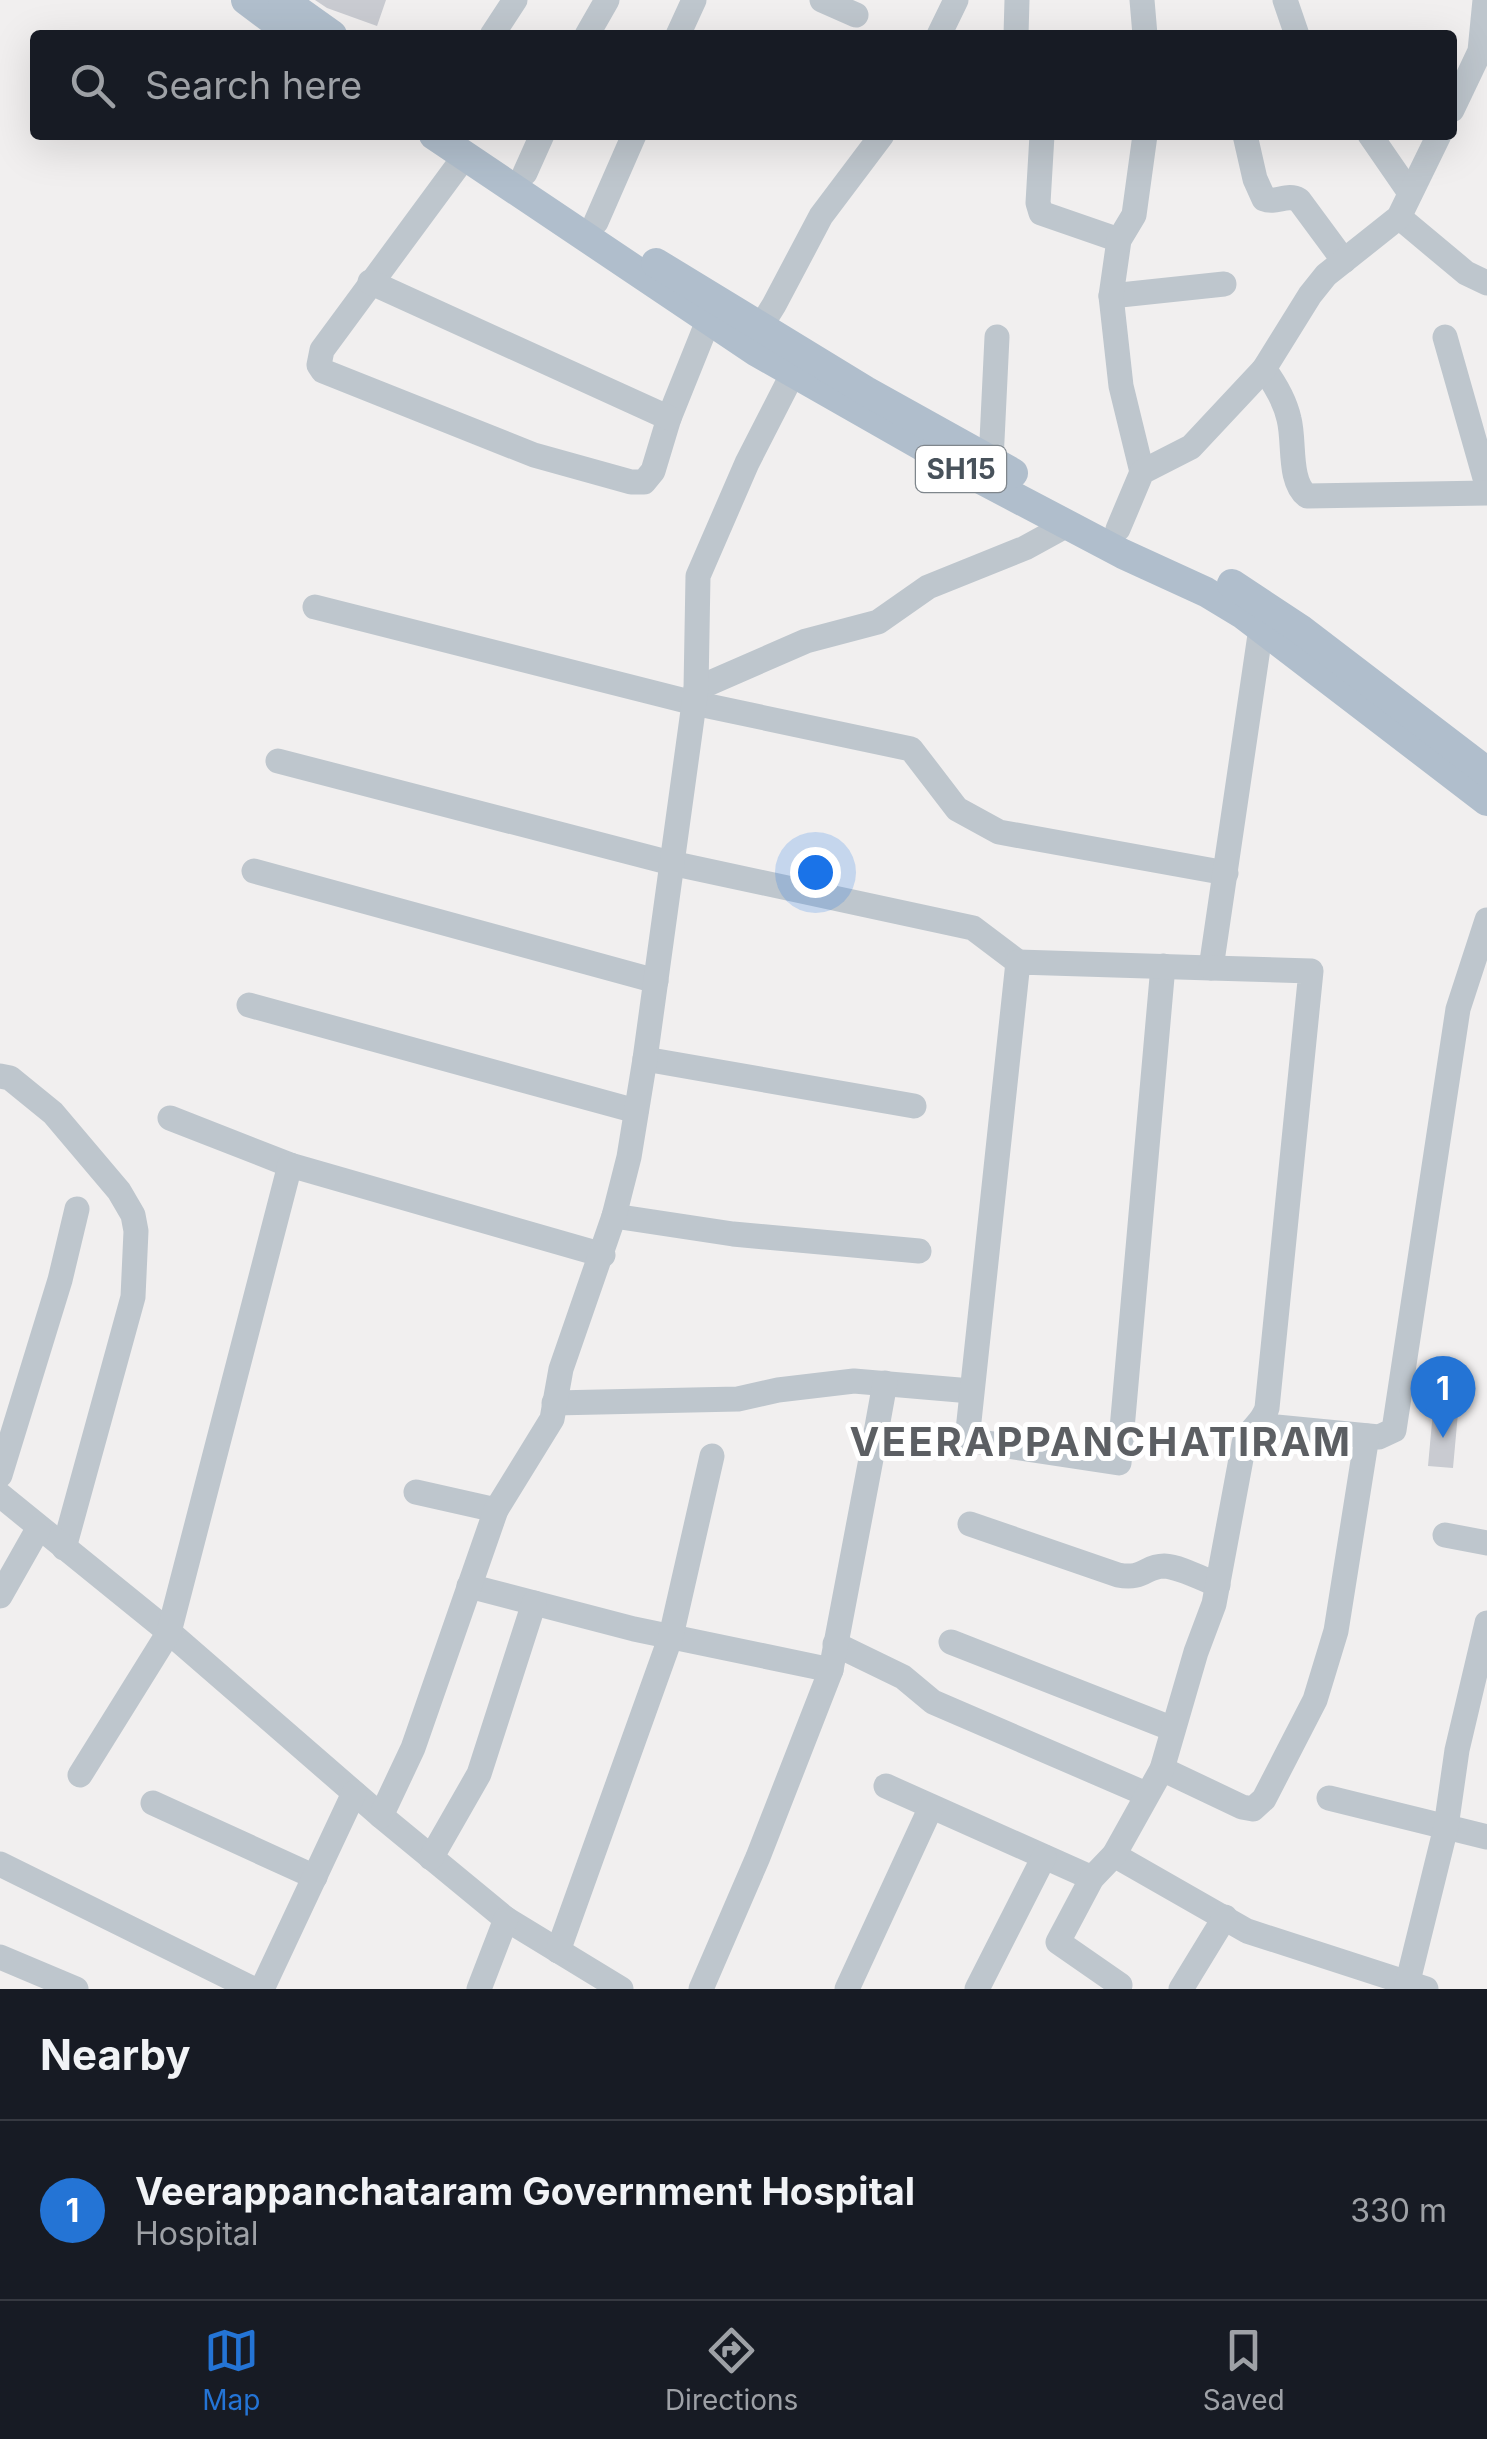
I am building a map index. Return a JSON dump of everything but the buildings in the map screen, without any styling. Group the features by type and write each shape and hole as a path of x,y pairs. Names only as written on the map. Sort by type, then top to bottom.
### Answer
{"main road":[{"path":"246,0 286,30"},
{"path":"283,0 325,30"},
{"name":"SH15","path":"468,146 525,173 662,266 754,336 792,373 1067,524 1206,592 1262,628 1487,801"},
{"name":"SH15","path":"468,146 708,321 754,336 866,391 990,461 1258,600 1487,772"}],"street":[{"path":"495,30 515,0"},
{"path":"589,30 607,0"},
{"path":"680,30 694,0"},
{"path":"822,0 856,15"},
{"path":"941,30 956,0"},
{"path":"1016,30 1018,0"},
{"path":"1142,0 1145,30"},
{"path":"1285,0 1295,30"},
{"path":"1457,100 1480,52 1485,0"},
{"path":"525,173 540,140"},
{"path":"596,222 632,140"},
{"path":"754,336 821,216 878,140"},
{"path":"1042,140 1038,203 1041,214 1120,240"},
{"path":"1118,529 1142,472 1121,386 1111,296 1120,240 1134,215 1144,140"},
{"path":"1246,140 1264,199 1299,200 1344,261"},
{"path":"1373,140 1410,193"},
{"path":"1142,472 1191,447 1264,369 1310,295 1399,216 1437,140"},
{"path":"468,146 322,350 319,364 332,376 534,455 631,482 649,479 708,321"},
{"path":"1399,216 1466,274 1487,282"},
{"path":"370,282 669,418"},
{"path":"1111,296 1224,284"},
{"path":"990,461 997,336"},
{"path":"1445,337 1487,485"},
{"path":"1264,369 1277,386 1289,419 1302,494 1317,498 1487,493"},
{"path":"381,1816 413,1748 496,1510 552,1419 561,1369 614,1216 645,1060 695,696 698,576 746,463 792,373"},
{"path":"695,696 806,641 878,622 928,586 1024,548 1067,524"},
{"path":"316,607 911,748 956,808 998,832 1226,873"},
{"path":"1211,968 1262,628"},
{"path":"278,761 671,863 973,928 1018,962 1312,971 1267,1408 1244,1443 1218,1585 1162,1770 1114,1855 1092,1878 1058,1942 1120,1985 1118,1989"},
{"path":"254,871 656,981"},
{"path":"1258,1425 1385,1437 1394,1430 1458,1009 1487,920"},
{"path":"967,1440 1018,962"},
{"path":"875,1438 967,1440 1119,1462 1164,966"},
{"path":"249,1004 636,1111"},
{"path":"645,1060 914,1106"},
{"path":"0,1076 10,1078 54,1113 119,1191 133,1215 136,1231 132,1298 64,1548"},
{"path":"170,1118 290,1165 602,1255"},
{"path":"80,1775 168,1632 290,1165"},
{"path":"0,1475 60,1280 77,1209"},
{"path":"614,1216 733,1234 919,1251"},
{"path":"554,1404 738,1399 854,1381 971,1391"},
{"path":"701,1989 831,1670 886,1383"},
{"path":"1162,1770 1242,1807 1253,1809 1264,1799 1315,1700 1336,1631 1367,1436"},
{"path":"558,1952 670,1636 712,1456"},
{"path":"416,1492 496,1510"},
{"path":"0,1495 506,1919 621,1989"},
{"path":"970,1524 1118,1575 1132,1578 1160,1566 1170,1567 1218,1585"},
{"path":"0,1596 38,1529"},
{"path":"1445,1534 1487,1543"},
{"path":"469,1586 670,1636 831,1670"},
{"path":"431,1858 479,1774 534,1603"},
{"path":"1114,1855 1247,1931 1413,1987 1446,1827 1457,1750 1480,1687 1487,1623"},
{"path":"951,1642 1173,1729"},
{"path":"835,1644 903,1677 933,1702 1146,1794"},
{"path":"886,1786 1092,1878"},
{"path":"262,1989 354,1793"},
{"path":"1329,1798 1487,1836"},
{"path":"153,1803 315,1876"},
{"path":"847,1989 931,1807"},
{"path":"977,1989 1044,1857"},
{"path":"0,1864 253,1989"},
{"path":"1180,1989 1225,1917"},
{"path":"479,1989 506,1919"},
{"path":"0,1957 76,1989"}],"place":[{"name":"Veerappanchataram Government Hospital","path":"1443,1438"}],"district":[{"name":"VEERAPPANCHATIRAM","path":"1101,1442"}]}
